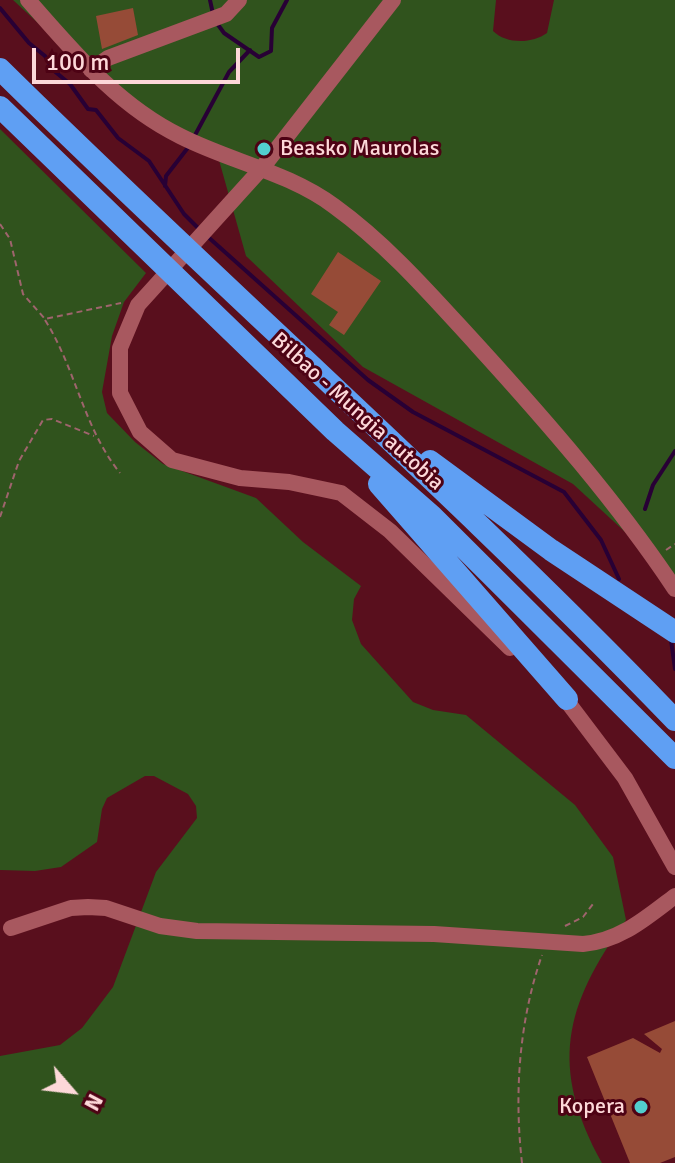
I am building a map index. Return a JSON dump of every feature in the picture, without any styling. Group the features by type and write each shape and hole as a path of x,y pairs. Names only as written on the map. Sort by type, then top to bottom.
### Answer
{"highway":[{"name":"Bilbao - Mungia autobia","path":"0,69 397,445 585,627 675,720"},
{"name":"Bilbao - Mungia autobia","path":"0,107 335,431 432,516 675,758"},
{"path":"335,431 567,699"},
{"path":"397,445 424,457 551,550 675,632"}],"street":[{"path":"28,0 91,70 138,112 181,137 309,190 383,245 521,394 617,509 675,589"},
{"path":"91,70 108,58 226,14 239,0"},
{"path":"393,0 262,168 138,305 120,348 120,393 140,432 172,460 240,478 314,485 341,493 390,531 567,699 625,778 675,867"},
{"path":"11,928 71,908 88,907 106,908 160,926 197,931 434,934 547,942 605,942 629,930 675,896"}],"path":[{"path":"0,224 10,239 23,294 58,340 95,436 120,473"},
{"path":"45,319 118,302 138,305"},
{"path":"0,517 19,461 43,420 52,419 95,436"},
{"path":"522,1163 518,1123 524,1028 531,986 553,933 583,917 593,904"}],"green space":[{"path":"13,0 496,0 493,31 519,41 547,33 554,0 675,0 675,578 573,484 363,367 246,256 215,146 170,139 153,129"},
{"path":"0,129 146,273 124,302 112,336 102,392 107,413 135,442 163,464 256,498 303,542 361,586 354,599 352,620 361,644 413,702 433,710 466,715 575,805 613,857 626,920 589,981 577,1009 571,1038 570,1067 575,1097 585,1129 602,1163 0,1163 0,1056 60,1045 82,1028 113,987 156,872 197,818 196,806 188,794 154,776 145,776 107,798 102,809 97,842 61,867 35,871 0,870"}],"building":[{"path":"133,8 138,35 102,49 96,16"},
{"path":"338,252 381,281 344,335 329,325 338,312 311,294"},
{"name":"Kopera","path":"675,1021 675,1157 660,1163 630,1163 587,1057 633,1038 660,1053 662,1049 644,1034"}],"waterway":[{"path":"210,0 213,14"},
{"path":"216,22 224,33 259,57 271,51 272,28 287,0"},
{"path":"0,8 29,43 45,56 53,70 70,84 88,109 96,110 118,138 149,161 184,214 200,230"},
{"path":"194,137 229,72 250,50"},
{"path":"165,186 166,176 190,145"},
{"path":"207,236 368,380 413,412 564,492 601,540 619,579"},
{"path":"645,509 653,485 675,451"},
{"path":"671,640 675,669"}],"place":[{"name":"Beasko Maurolas","path":"264,149"},
{"name":"Kopera","path":"641,1107"}]}
